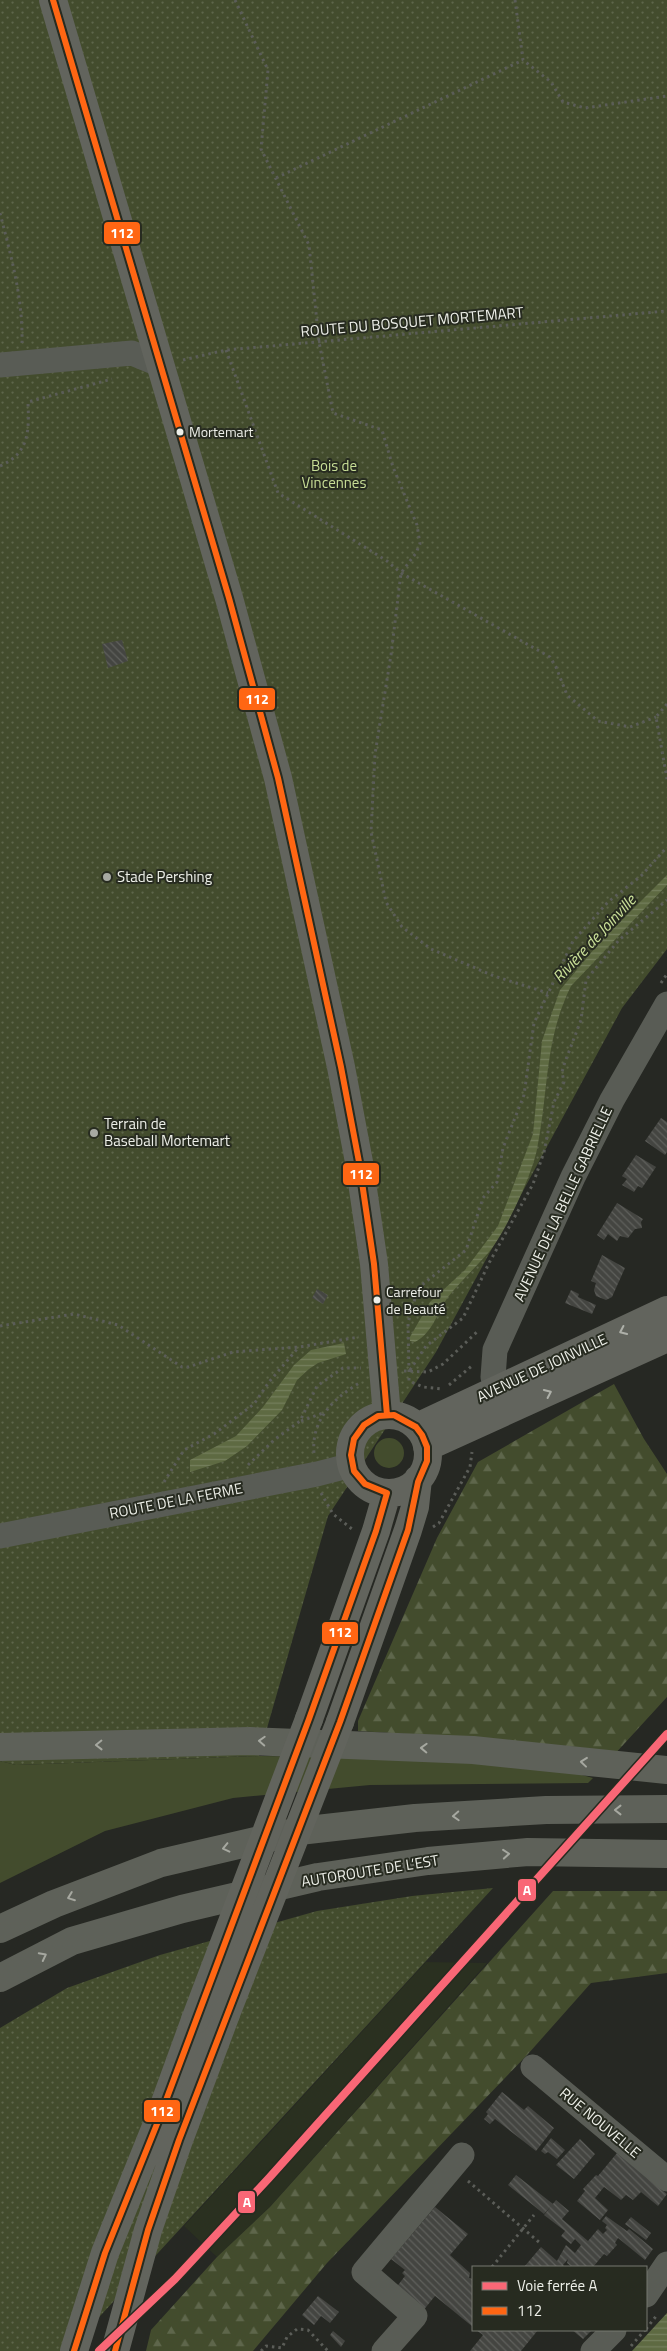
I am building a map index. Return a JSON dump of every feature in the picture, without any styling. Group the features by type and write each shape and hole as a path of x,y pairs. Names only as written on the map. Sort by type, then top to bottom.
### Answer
{"highway":[{"path":"0,1747 250,1741 473,1750 667,1770"},
{"path":"0,1929 54,1904 161,1863 299,1832 415,1818 546,1810 667,1809"},
{"name":"AUTOROUTE DE L’EST","path":"0,1978 72,1941 182,1910 318,1877 428,1861 528,1852 667,1854"}],"main road":[{"path":"53,0 229,598 278,778 341,1067 359,1162 374,1264 387,1415"},
{"name":"AVENUE DE JOINVILLE","path":"422,1437 500,1401 667,1310"},
{"name":"AVENUE DE JOINVILLE","path":"500,1401 667,1338"},
{"path":"114,2351 132,2294 151,2221 226,2014 340,1722 408,1530 418,1479 428,1458 422,1437 398,1416 387,1415 370,1420 357,1432 352,1442 350,1454 352,1465 361,1482 387,1493 404,1489 418,1479"},
{"path":"74,2351 105,2253 159,2119 309,1720 376,1531 387,1493"}],"street":[{"path":"11,364 132,353 161,365"},
{"name":"AVENUE DE LA BELLE GABRIELLE","path":"500,1401 493,1377 495,1350 573,1177 612,1100 666,1008"},
{"name":"ROUTE DE LA FERME","path":"0,1536 317,1474 352,1465"},
{"name":"RUE NOUVELLE","path":"533,2067 667,2179"},
{"path":"384,2351 415,2316 364,2272 457,2162"},
{"path":"647,2294 667,2264"},
{"path":"593,2351 613,2331"}],"path":[{"path":"235,0 268,70 261,149 309,245 319,342 334,412 382,430 393,467 417,525 420,544 416,553 401,573 391,655 375,754 371,832 386,902 402,927 431,950 494,976 548,993"},
{"path":"515,0 523,60 551,82 563,102 585,108 667,96"},
{"path":"276,178 523,60"},
{"path":"0,213 16,274 22,324 11,364"},
{"name":"ROUTE DU BOSQUET MORTEMART","path":"161,365 226,350 667,311"},
{"path":"226,350 278,493 387,561 401,573 550,657 567,695 598,721 630,727 656,717 667,704"},
{"path":"0,466 11,461 20,450 29,430 28,402 114,378"},
{"path":"656,717 667,779"},
{"path":"478,1362 445,1389 424,1387 409,1381 408,1323 418,1288 466,1250 483,1198 497,1182 504,1148 524,1095 534,1023 573,940 608,902 641,876 667,847"},
{"path":"409,1371 426,1346 463,1318 489,1263 534,1184 544,1152 554,1102 564,1082 562,1072 581,1020 586,980 619,940 667,900"},
{"path":"0,1326 74,1314 118,1325 182,1367 188,1367 233,1352 299,1347 380,1335"},
{"path":"173,1481 164,1483 180,1455 214,1434 254,1404 269,1382 299,1347"},
{"path":"300,1421 317,1386 343,1368"},
{"path":"314,1457 315,1429 324,1413 343,1393 366,1381"},
{"path":"445,1389 448,1396"},
{"path":"246,1466 274,1440 300,1421 324,1413"},
{"path":"432,1528 439,1523 470,1467 473,1455"},
{"path":"320,1491 326,1505 333,1514 352,1529 360,1532"},
{"path":"457,2162 540,2243"},
{"path":"493,2266 534,2215"},
{"path":"262,2351 266,2346 282,2348 288,2337 297,2329 308,2330 328,2351"},
{"path":"627,2351 644,2331"}],"shaded area":[{"path":"667,875 667,885 571,986 556,1026 548,1066 537,1149 530,1173 518,1202 496,1243 448,1297 426,1334 415,1342 410,1341 410,1337 430,1302 465,1270 498,1226 533,1134 542,1041 560,990 601,941"},
{"path":"344,1343 346,1354 318,1363 297,1380 282,1410 247,1446 225,1461 190,1472 190,1460 236,1436 263,1407 294,1365 311,1350"},
{"path":"426,1962 487,1963 270,2207 217,2257 184,2226"},
{"path":"667,2313 667,2351 632,2351"}],"green space":[{"name":"Bois de Vincennes","path":"0,0 667,0 667,949 622,1008 436,1352 328,1516 259,1756 16,1765 0,1761"},
{"path":"614,1384 644,1439 667,1474 667,1697 613,1756 475,1738 358,1731 358,1721 437,1538 478,1462"},
{"path":"389,1438 395,1439 403,1447 403,1459 395,1467 389,1468 383,1467 375,1459 374,1453 375,1447 383,1439"},
{"path":"259,1756 414,1758 564,1770 593,1778 588,1783 370,1785 233,1798 105,1831 0,1883 0,1761 16,1765"},
{"path":"493,1888 68,2351 0,2351 0,2028 67,1988 160,1955 317,1911 412,1896"},
{"path":"553,1891 667,1891 667,1973 591,1983 528,2054 327,2263 253,2351 146,2351 151,2330 217,2257 270,2207"}],"building":[{"path":"122,640 128,661 108,668 102,644"},
{"path":"661,1118 667,1122 667,1152 665,1155 645,1141"},
{"path":"636,1155 656,1167 642,1188 638,1186 634,1192 622,1185 627,1179 622,1176"},
{"path":"617,1203 643,1219 641,1222 642,1228 635,1229 628,1238 620,1236 617,1241 608,1234 604,1240 597,1235"},
{"path":"602,1255 625,1268 612,1297 606,1300 596,1296 594,1290 596,1283 591,1281"},
{"path":"317,1289 328,1295 323,1304 312,1298"},
{"path":"571,1290 579,1294 578,1297 596,1305 592,1314 565,1303"},
{"path":"502,2092 524,2110 528,2106 554,2128 536,2151 495,2119 490,2124 484,2119 488,2114 486,2112"},
{"path":"551,2138 565,2150 557,2159 548,2152 545,2154 541,2151"},
{"path":"580,2139 595,2154 574,2179 556,2165"},
{"path":"617,2153 667,2194 658,2206 641,2192 633,2200 626,2195 621,2200 604,2187 595,2198 608,2210 600,2220 577,2201 585,2191 583,2189 596,2175 598,2176"},
{"path":"516,2175 553,2204 544,2214 508,2185"},
{"path":"556,2200 569,2211 562,2219 588,2241 598,2229 603,2234 607,2230 605,2228 607,2225 602,2221 606,2216 627,2231 629,2229 653,2249 645,2260 618,2238 615,2243 617,2245 607,2256 604,2254 594,2266 571,2266 567,2263 568,2259 564,2266 525,2266 541,2247 557,2261 566,2245 575,2253 581,2245 575,2239 571,2244 561,2236 565,2231 544,2215"},
{"path":"435,2207 468,2234 450,2255 470,2273 469,2278 472,2279 472,2326 435,2296 422,2312 395,2289 405,2276 402,2273 405,2270 391,2259"},
{"path":"631,2217 651,2233 646,2240 625,2224"},
{"path":"318,2296 339,2312 330,2323 321,2316 314,2325 302,2315"},
{"path":"333,2331 345,2341 341,2347 330,2335"},
{"path":"477,2331 537,2331 521,2351 470,2351 483,2335"},
{"path":"573,2331 591,2331 583,2339"}],"rail line":[{"name":"A","path":"99,2351 175,2279 269,2178 667,1734"}],"transit line":[{"name":"112","path":"53,0 229,598 278,778 341,1067 359,1162 374,1264 387,1415"},
{"name":"112","path":"74,2351 105,2253 159,2119 309,1719 376,1531 387,1493 365,1484 354,1471 351,1455 354,1439 364,1425 378,1416 394,1415 416,1427 427,1447 427,1461 418,1482 408,1530 340,1722 179,2140 148,2230 115,2351"}],"place":[{"name":"Mortemart","path":"180,432"},
{"name":"Stade Pershing","path":"107,877"},
{"name":"Terrain de Baseball Mortemart","path":"94,1133"},
{"name":"Carrefour de Beauté","path":"377,1300"}],"water label":[{"name":"Rivière de Joinville","path":"594,938"}]}
